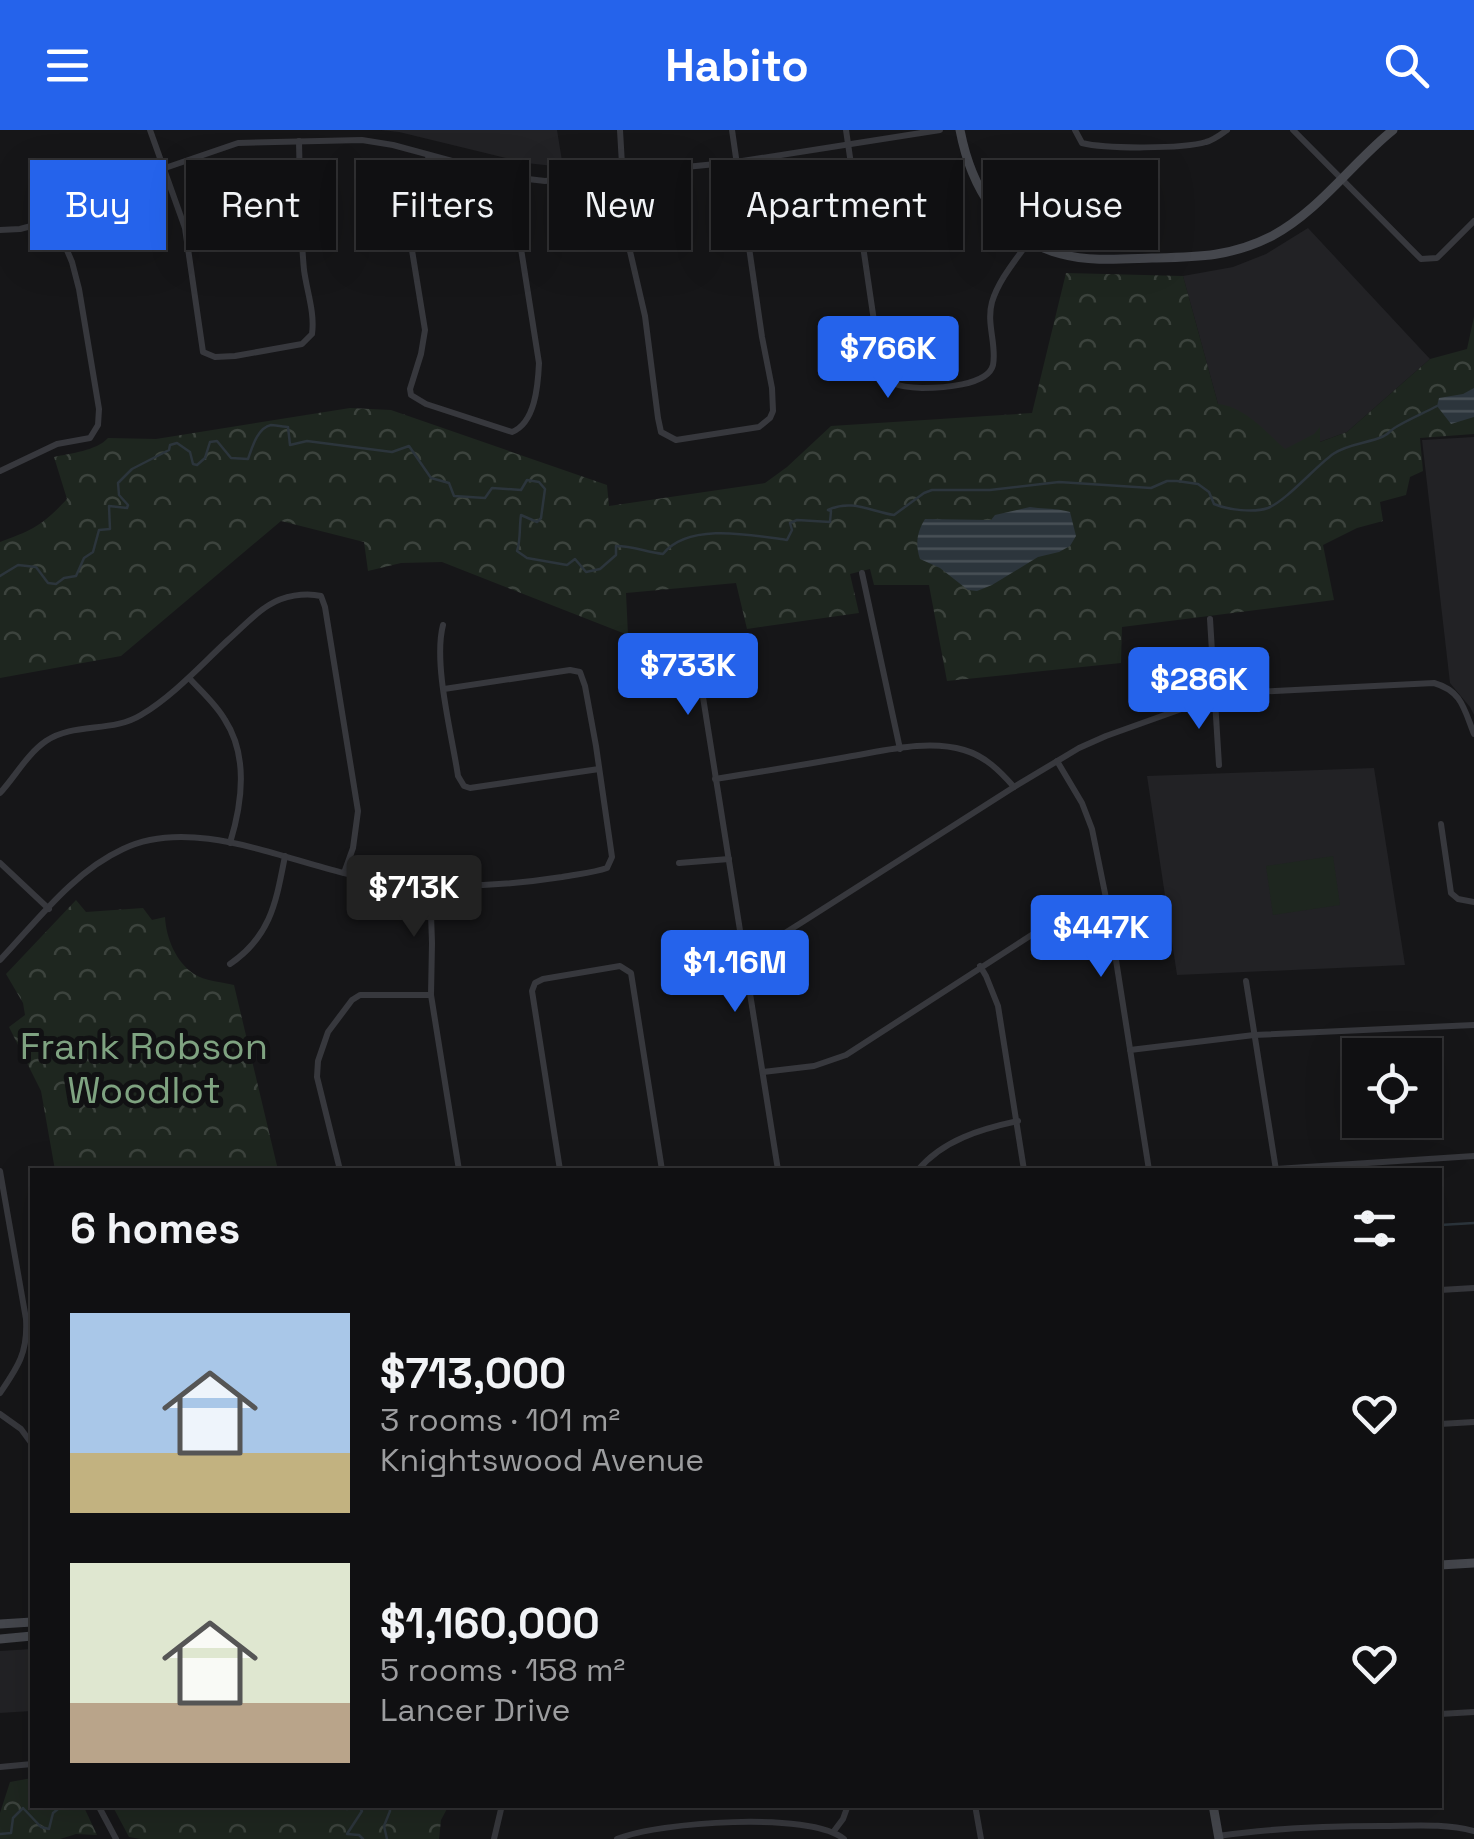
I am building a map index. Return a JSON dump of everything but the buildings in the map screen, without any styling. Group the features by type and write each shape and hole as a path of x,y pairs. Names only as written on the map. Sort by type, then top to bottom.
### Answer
{"street":[{"path":"150,130 161,160"},
{"path":"620,130 622,160"},
{"path":"732,130 736,160"},
{"path":"846,130 880,362 891,384 933,388 964,384 989,373 993,354 992,304 997,288 1023,250"},
{"path":"750,160 940,130"},
{"path":"960,130 971,174 983,198"},
{"path":"1075,130 1082,142 1127,146 1200,144 1227,130"},
{"path":"1294,130 1421,259 1437,258 1474,222"},
{"path":"1052,250 1108,260 1234,252 1282,229 1308,210 1393,130"},
{"path":"166,167 238,143 300,141 362,140 449,160"},
{"path":"166,174 184,228 203,352 224,357 292,346 309,340 313,327 304,269 300,141"},
{"path":"428,160 429,155"},
{"path":"0,230 30,226"},
{"path":"1,468 58,444 90,438 98,425 99,409 80,290 67,250"},
{"path":"411,250 425,330 411,395 426,404 512,432 526,421 540,363 521,250"},
{"path":"630,250 645,316 661,432 676,440 760,428 773,411 750,250"},
{"path":"862,574 900,749"},
{"path":"0,793 43,743 70,731 102,728 137,717 189,678 272,602 304,595 321,596 358,811 353,848 344,873"},
{"path":"1210,619 1218,765"},
{"path":"443,626 439,648 444,690 458,776 464,786 599,769"},
{"path":"696,652 778,1168"},
{"path":"0,960 85,873 102,860 143,841 181,836 285,856 344,873 430,885 516,884 607,868 612,856 586,686 580,672 570,670 444,690"},
{"path":"189,678 218,709 233,733 241,785 238,820 230,844"},
{"path":"744,952 777,938 1079,748 1215,697 1434,683 1453,690 1474,734"},
{"path":"715,779 917,746 960,749 980,756 1014,787"},
{"path":"1058,762 1091,823 1150,1168"},
{"path":"1440,824 1451,893 1458,899 1474,902"},
{"path":"230,964 248,952 266,927 285,856"},
{"path":"680,863 729,858"},
{"path":"0,863 49,909"},
{"path":"430,885 431,995 459,1168"},
{"path":"763,1072 814,1066 846,1055 1064,914 1107,904"},
{"path":"560,1168 532,991 535,983 543,980 620,966 631,973 662,1168"},
{"path":"980,966 998,1006 1024,1168"},
{"path":"1246,981 1276,1168"},
{"path":"340,1168 317,1077 321,1048 328,1032 360,995 431,995"},
{"path":"1130,1050 1254,1035 1474,1024"},
{"path":"920,1168 933,1154 974,1132 1018,1121"},
{"path":"1291,1168 1474,1156"},
{"path":"0,1170 27,1337 18,1367 0,1393"},
{"path":"1442,1290 1474,1288"},
{"path":"0,1414 30,1441"},
{"path":"1442,1424 1474,1422"},
{"path":"1442,1565 1474,1563"},
{"path":"0,1624 30,1622"},
{"path":"0,1639 30,1636"},
{"path":"1442,1714 1474,1712"},
{"path":"0,1767 30,1764"},
{"path":"100,1808 116,1839"},
{"path":"494,1839 501,1808"},
{"path":"834,1831 847,1808"},
{"path":"976,1808 981,1839"},
{"path":"1213,1808 1218,1838 1268,1830 1346,1826 1449,1825 1474,1832"},
{"path":"617,1839 632,1833 733,1823 801,1824 834,1831 844,1839"}],"shaded area":[{"path":"381,130 557,130 562,160 549,160 549,165 529,163 529,160 514,160"},
{"path":"1308,228 1430,359 1347,432 1281,456 1218,404 1183,276 1233,267 1266,254"},
{"path":"1474,388 1474,417 1451,424 1437,406 1439,398"},
{"path":"1474,437 1474,715 1450,683 1422,440"},
{"path":"1030,507 1070,512 1076,536 1070,546 1038,557 977,591 968,590 940,568 920,559 918,538 925,519 991,520 995,515"},
{"path":"1374,768 1405,965 1177,975 1147,776"},
{"path":"30,1649 30,1711 0,1713 0,1651"}],"green space":[{"path":"1066,273 1183,276 1218,404 1246,415 1285,449 1320,427 1320,442 1347,432 1430,359 1467,349 1474,317 1474,434 1420,438 1423,471 1410,477 1406,495 1380,502 1383,521 1357,528 1323,545 1334,600 1122,627 1121,663 947,681 929,585 874,585 870,569 850,574 859,613 747,629 736,583 626,593 628,635 442,562 401,563 368,571 364,542 281,521 121,656 0,678 0,542 37,526 67,499 54,457 90,449 108,438 156,439 350,408 391,410 607,485 609,506 765,483 831,426 1032,413"},
{"path":"1333,856 1340,905 1273,915 1266,866"},
{"name":"Frank Robson Woodlot","path":"76,900 86,912 143,908 152,920 165,917 173,949 188,969 203,978 234,985 278,1168 55,1168 41,1091 9,1027 25,1015 23,1003 6,974"},
{"path":"30,1778 30,1808 84,1808 97,1835 0,1839 0,1813 10,1782"},
{"path":"114,1808 447,1808 441,1820 439,1839 129,1837"}],"waterway":[{"path":"0,576 18,565 36,567 48,583 76,576 84,558 93,552 99,530 110,529 109,506 127,508 119,495 118,483 132,469 177,443 190,452 193,464 197,465 205,458 210,442 217,441 231,458 248,459 259,434 271,425 288,427 290,445 307,441 392,452 409,446 431,478 449,483 454,496 485,498 492,488 521,490 527,480 539,482 545,489 541,518 537,522 521,515 517,551 527,558 567,565 575,559 586,572 600,569 616,555 616,546 663,554 674,544 704,534 787,540 792,530 790,523 797,520 830,522 828,510 845,506 894,515 932,490 990,490 1059,482 1151,488 1177,481 1198,484 1209,492 1214,504 1262,510 1284,498 1333,454 1384,436 1437,406"},
{"path":"1442,1225 1474,1223"},
{"path":"0,1834 11,1833 13,1818 23,1808 41,1827 49,1829 53,1813 59,1808"},
{"path":"281,1808 298,1808"},
{"path":"345,1808 351,1808"},
{"path":"360,1808 362,1811 347,1834 363,1839"},
{"path":"387,1839 384,1826 390,1808"}]}
